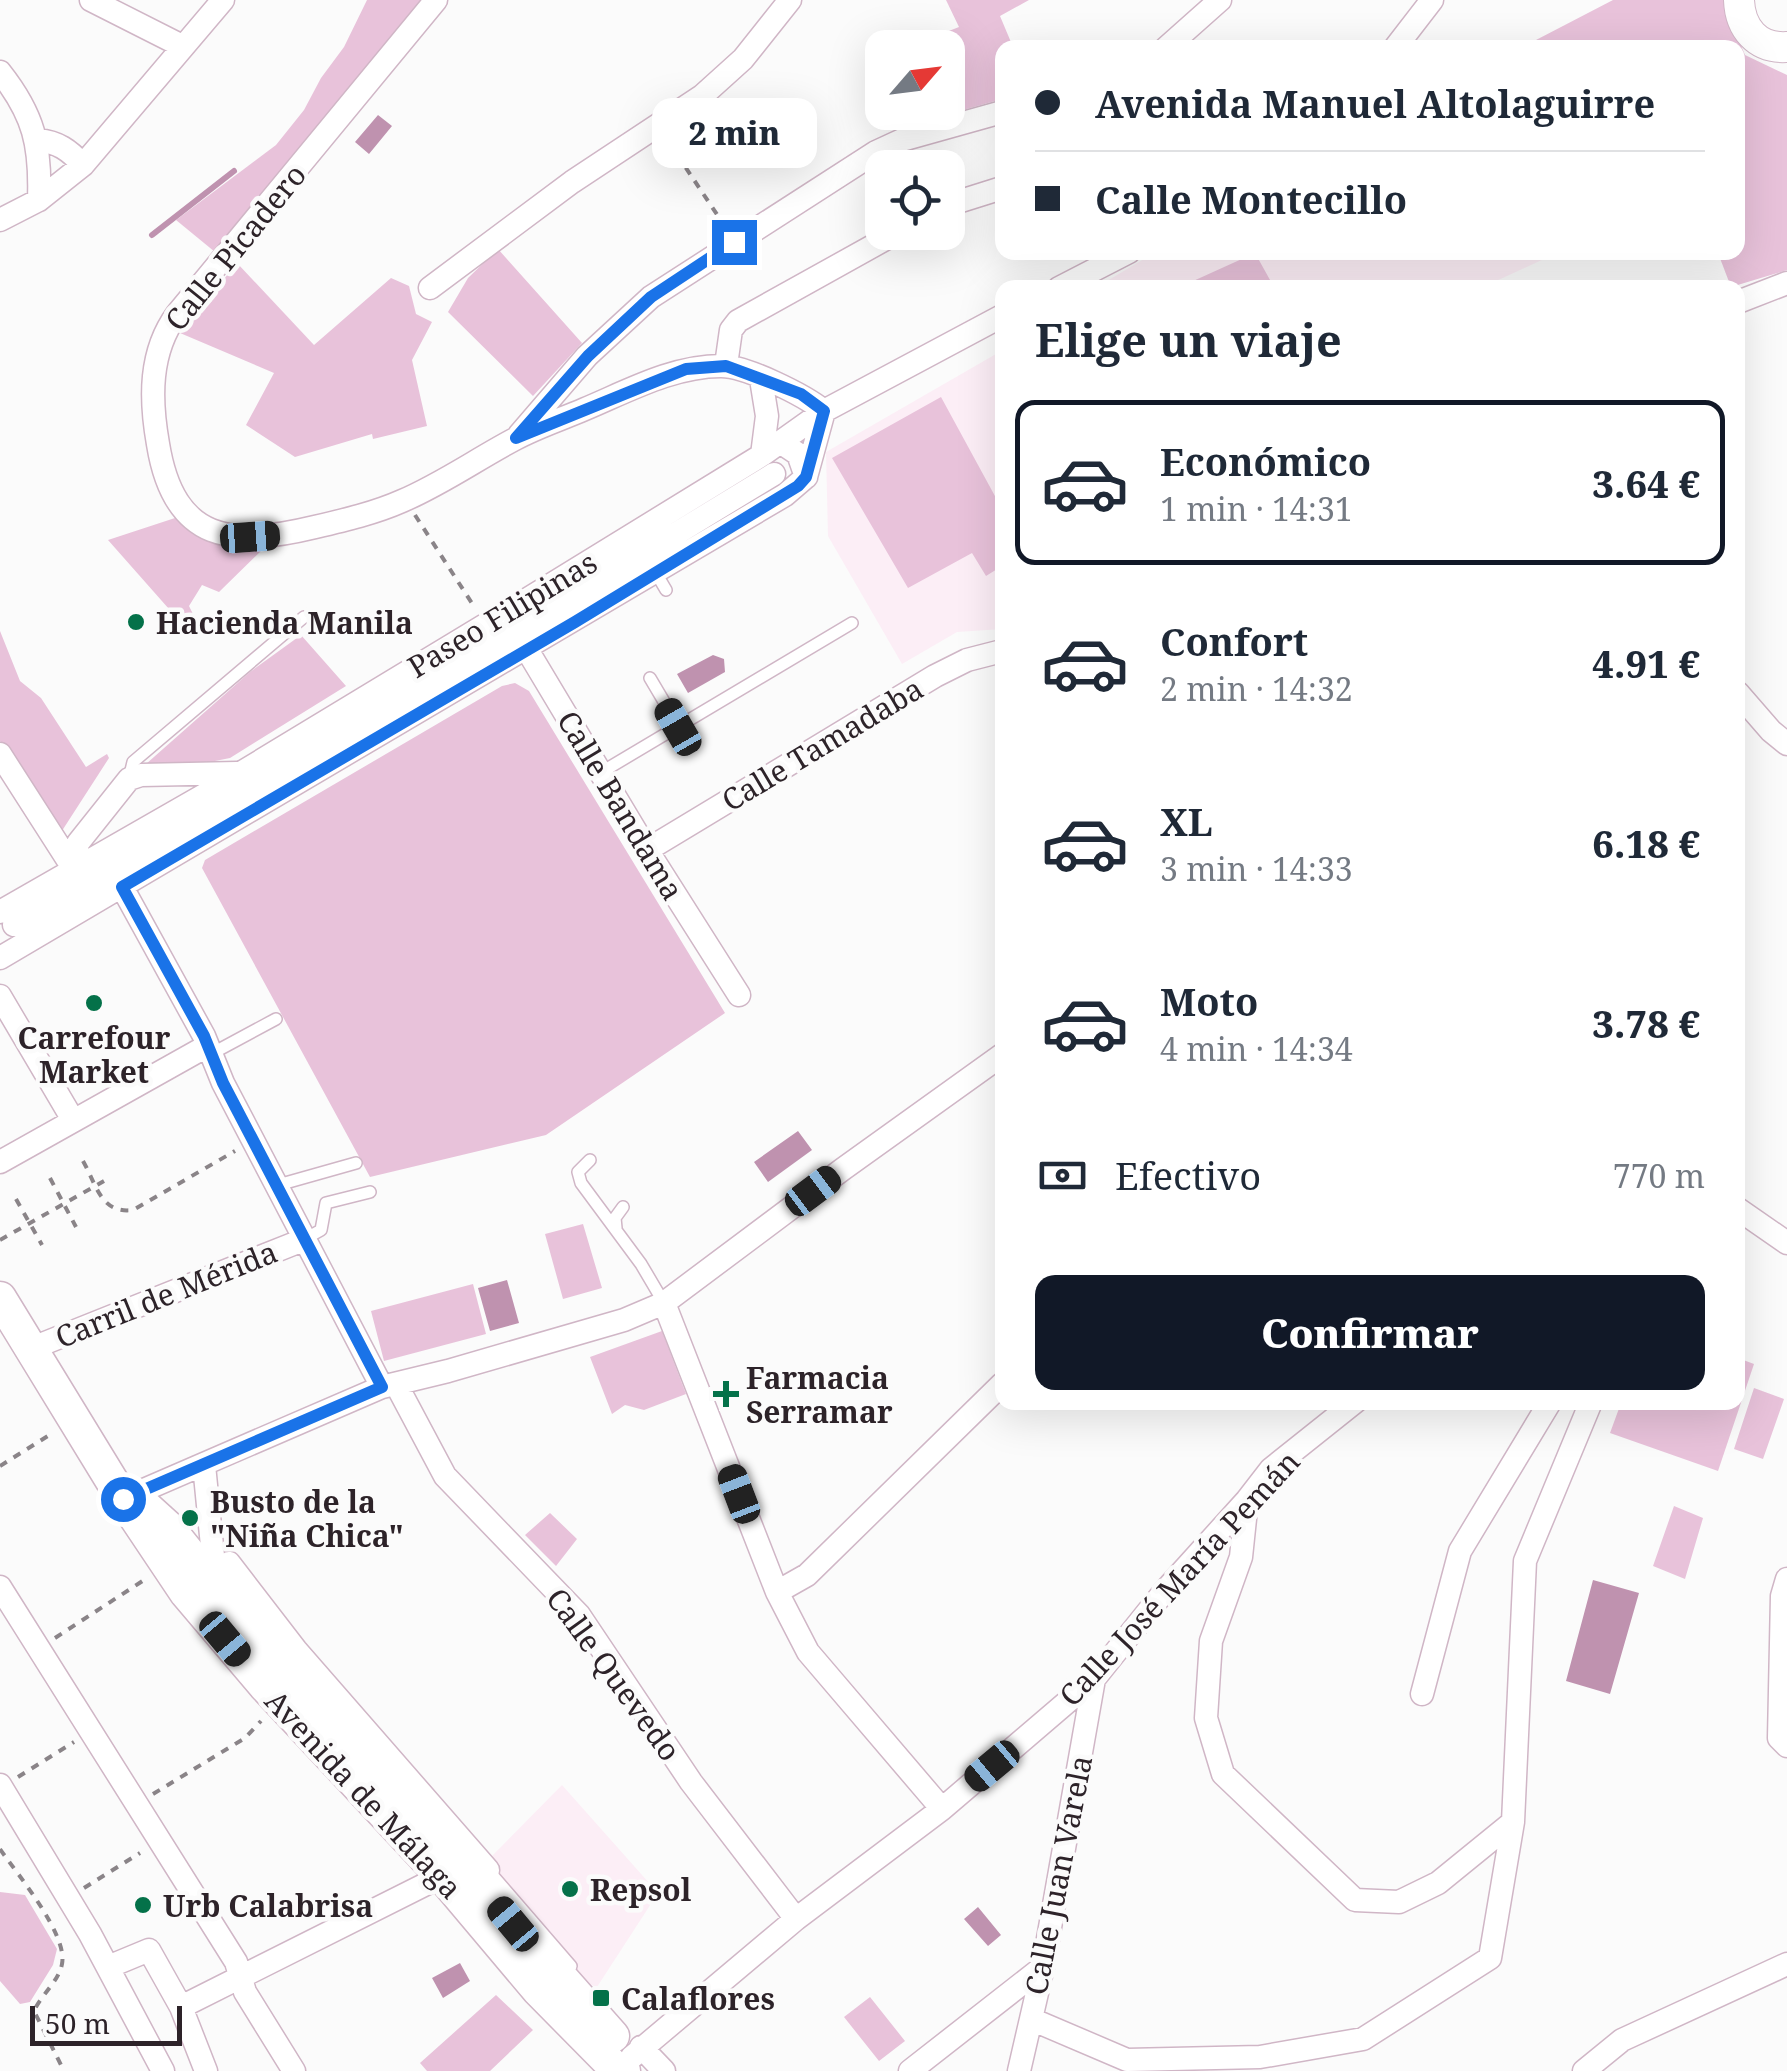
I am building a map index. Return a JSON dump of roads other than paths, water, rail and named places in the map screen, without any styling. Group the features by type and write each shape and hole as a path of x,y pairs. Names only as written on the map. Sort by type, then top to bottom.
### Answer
{"main road":[{"name":"Avenida de Málaga","path":"0,1298 123,1499 186,1593 264,1685 461,1863 538,1990 615,2068 632,2061 461,1863 368,1758 222,1575 145,1506 123,1499"}],"street":[{"path":"91,0 182,46"},
{"path":"0,220 39,200 83,165 224,0"},
{"name":"Calle Picadero","path":"436,0 168,327 155,362 153,392 160,458 174,494 192,520 210,531 250,537 285,534 402,502 516,438 686,369 726,366 801,394 824,411"},
{"path":"430,288 572,182 702,96 743,59 790,0"},
{"path":"1175,40 1220,0"},
{"path":"1401,40 1432,0"},
{"path":"1739,0 1744,26 1753,37 1765,44 1787,47"},
{"path":"0,72 22,101 38,140 39,200"},
{"path":"516,438 588,356 651,297 876,152 902,140 995,114"},
{"path":"38,140 69,150 83,165"},
{"path":"965,200 995,190"},
{"path":"726,366 732,330 738,321 866,250"},
{"path":"1075,280 1113,260"},
{"path":"1745,299 1787,283"},
{"name":"Paseo Filipinas","path":"7,918 73,868 497,626 772,457 824,411 995,320"},
{"path":"760,379 772,457"},
{"path":"0,958 526,650 661,582 806,477 824,411"},
{"path":"528,624 772,457 798,454 806,477"},
{"path":"7,918 497,626"},
{"name":"Calle Bandama","path":"497,626 526,650 739,995"},
{"name":"Calle Tamadaba","path":"647,850 934,676 995,652"},
{"path":"1745,701 1770,731 1787,744"},
{"path":"0,754 73,868"},
{"path":"73,868 78,843 129,779 140,775 240,773"},
{"name":"Calle Quevedo","path":"122,887 278,1184 303,1240 446,1476 579,1615 691,1782 796,1919"},
{"path":"0,996 74,1120"},
{"path":"0,1162 209,1050"},
{"path":"123,1499 389,1386 624,1320 664,1303 995,1060"},
{"path":"1745,1213 1787,1242"},
{"name":"Carril de Mérida","path":"30,1348 303,1240"},
{"path":"664,1303 777,1592 808,1652 942,1809"},
{"path":"777,1592 807,1575 995,1391"},
{"name":"Calle José María Pemán","path":"632,2061 796,1919 942,1809 1094,1679 1162,1592 1247,1500 1270,1469 1345,1410"},
{"path":"1422,1694 1460,1551 1545,1410"},
{"path":"1031,2019 1128,2060 1260,2057 1363,2038 1490,1958 1512,1822 1524,1561 1588,1410"},
{"path":"182,2007 461,1863 411,1782 296,1650 222,1575 204,1465"},
{"path":"1247,1500 1241,1557 1211,1641 1206,1718 1223,1774 1355,1900 1399,1902 1438,1883 1512,1822"},
{"path":"1787,1579 1782,1596 1780,1738 1787,1746"},
{"path":"0,1587 236,1962 246,1992 294,2071"},
{"name":"Calle Juan Varela","path":"1019,2071 1042,1967 1094,1679"},
{"path":"368,1758 411,1782"},
{"path":"1,1786 108,1968 163,2071"},
{"path":"108,1968 149,1950 182,2007 206,2071"},
{"path":"1584,2071 1622,2040 1787,1964"},
{"path":"910,2071 1042,1967"},
{"path":"632,2061 664,2071"}],"lane":[{"path":"129,779 132,762 304,616"},
{"path":"600,774 852,624"},
{"path":"650,678 678,727"},
{"path":"209,1050 276,1019"},
{"path":"590,1160 578,1172 581,1184 664,1303"},
{"path":"278,1184 356,1163"},
{"path":"303,1240 322,1230 326,1204 370,1192"},
{"path":"617,1232 615,1218 623,1207"}],"waterway":[{"path":"152,235 234,171"}],"place":[{"name":"Hacienda Manila","path":"136,622"},
{"name":"Carrefour Market","path":"94,1003"},
{"name":"Farmacia Serramar","path":"726,1394"},
{"name":"Busto de la \"Niña Chica\"","path":"190,1518"},
{"name":"Repsol","path":"570,1889"},
{"name":"Urb Calabrisa","path":"143,1905"},
{"name":"Calaflores","path":"601,1998"}]}
